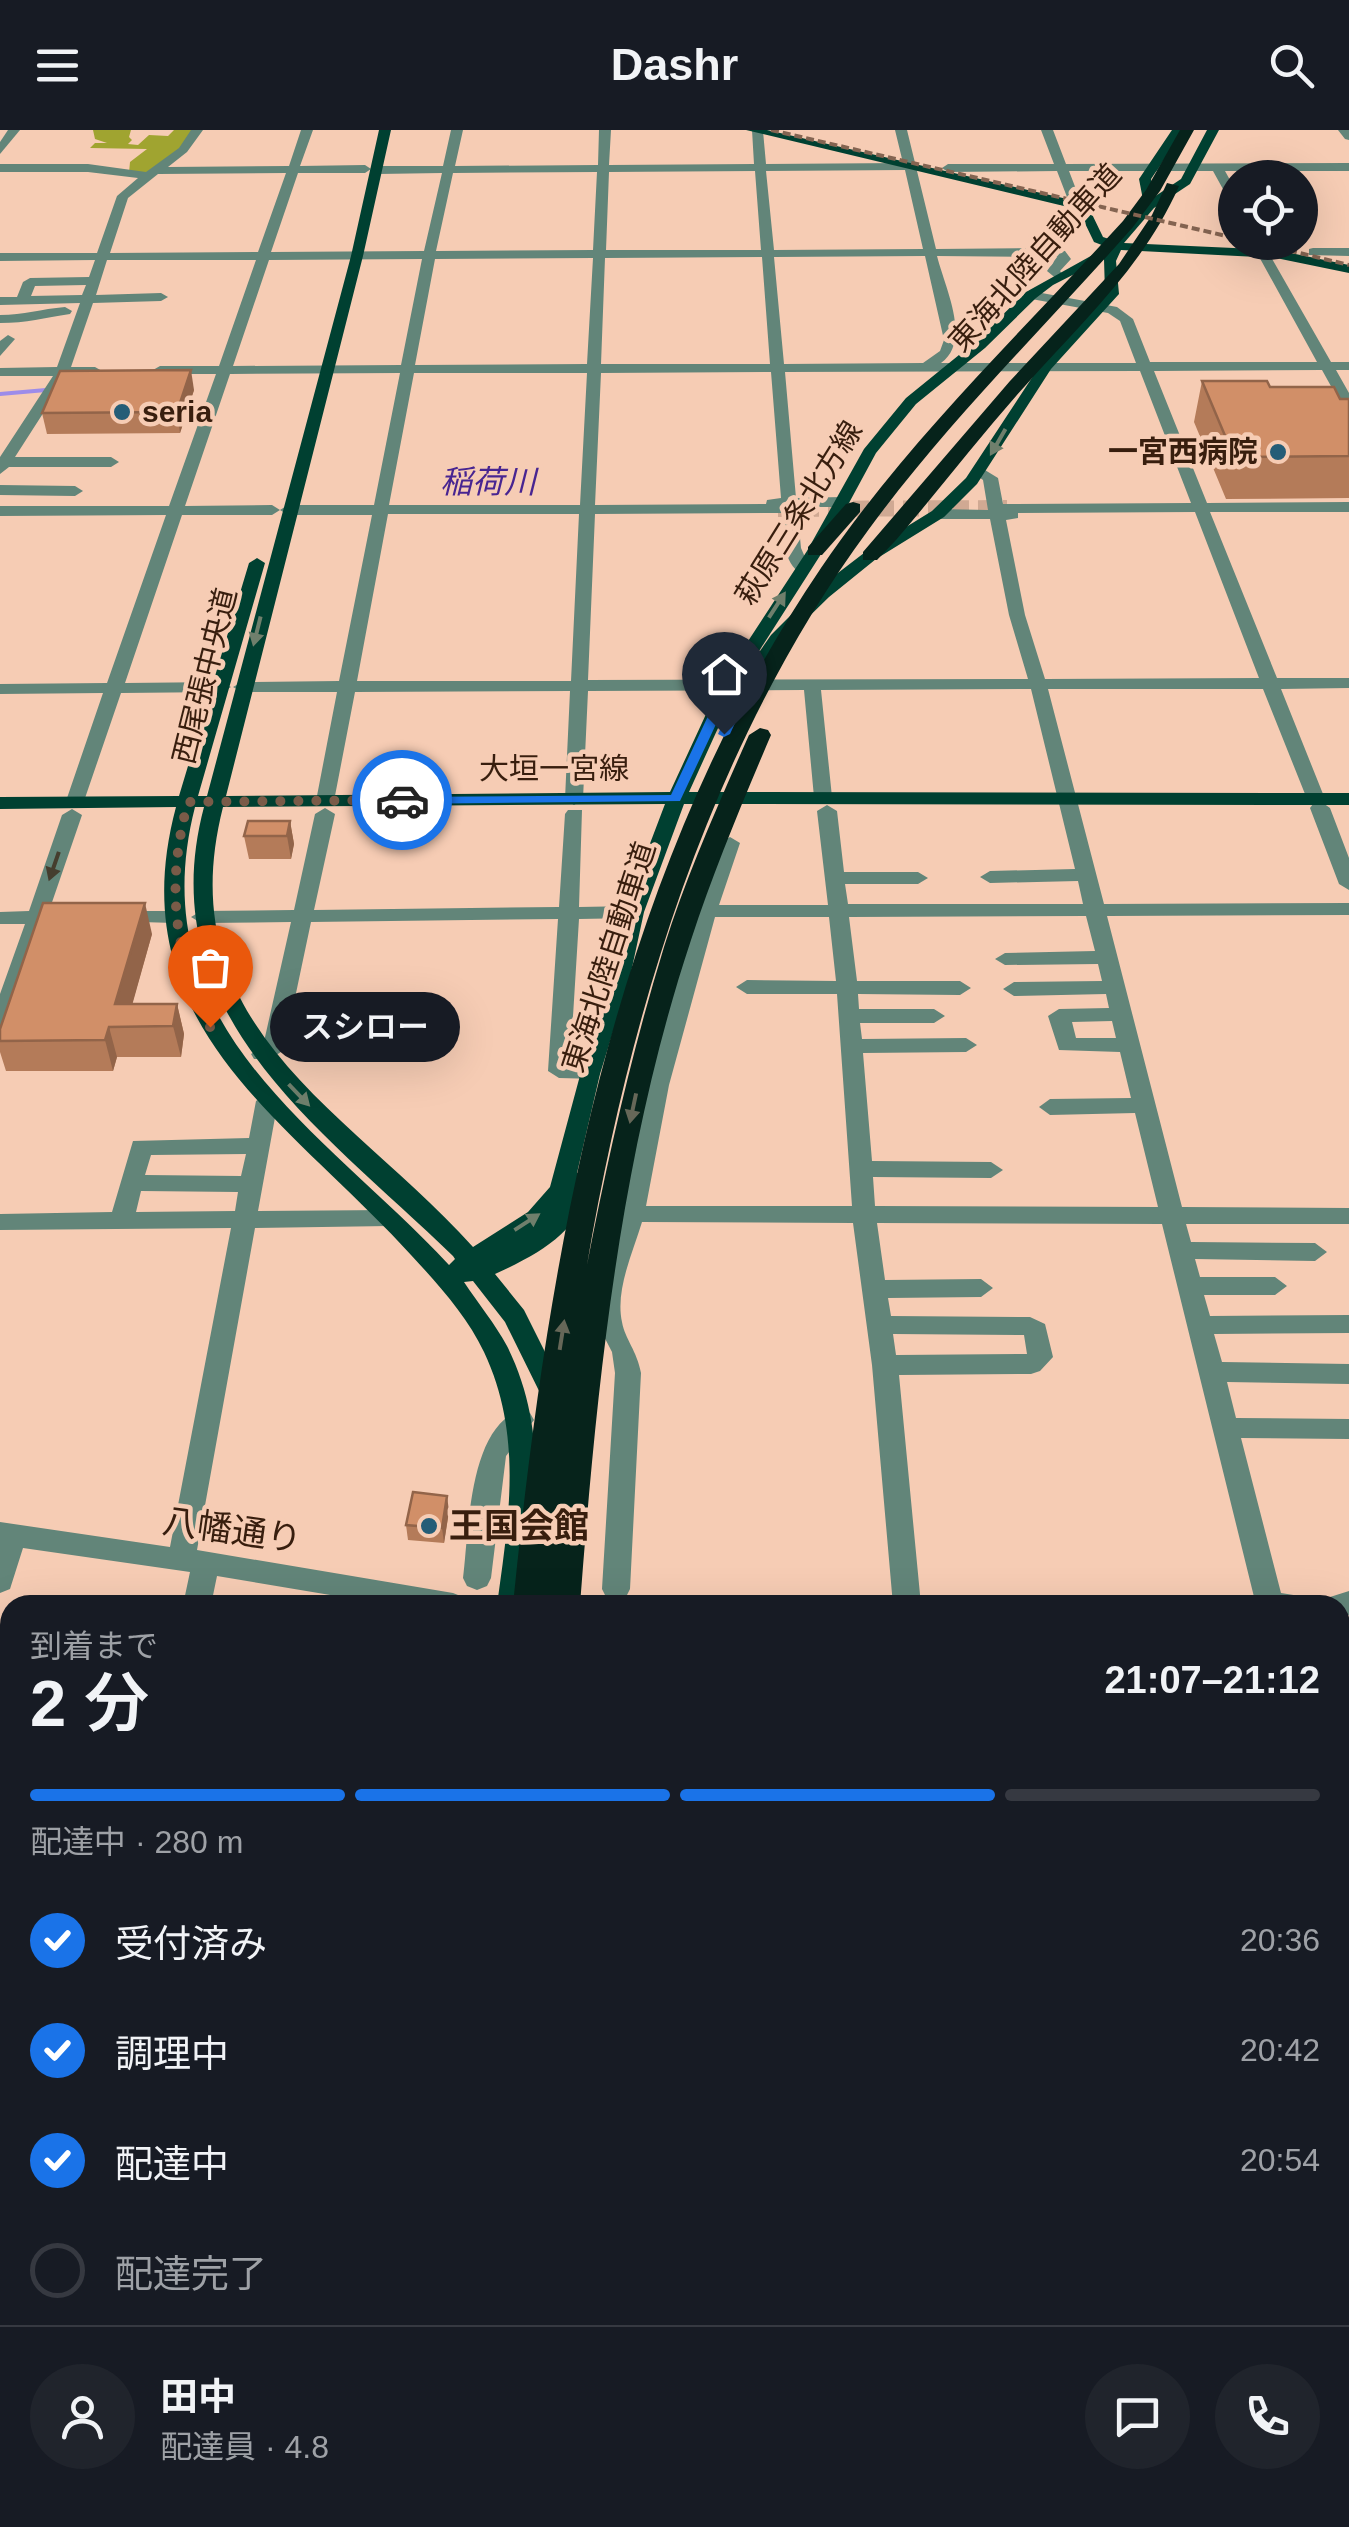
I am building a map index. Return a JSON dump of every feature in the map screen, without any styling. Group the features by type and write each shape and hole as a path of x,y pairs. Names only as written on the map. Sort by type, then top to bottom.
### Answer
{"highway":[{"name":"東海北陸自動車道","path":"565,1595 580,1419 621,1166 658,1012 720,824 795,663 874,537 945,446 1143,226 1172,186 1202,130"},
{"name":"東海北陸自動車道","path":"531,1595 549,1420 593,1166 653,944 724,762 801,616 882,496 948,418 1128,224 1180,137"},
{"path":"815,551 999,340 1135,205 1180,137"},
{"path":"870,556 1132,257 1161,214 1172,186"}],"main road":[{"name":"西尾張中央道","path":"372,170 373,130"},
{"name":"西尾張中央道","path":"385,130 279,504 232,687 186,808 175,862 174,917 188,977 204,1015 226,1051 267,1101 448,1278 491,1345 521,1420 524,1444 523,1499 512,1595"},
{"name":"萩原三条北方線","path":"738,684 793,620 870,556 938,514 980,472 1046,367 1114,289 1110,261 1116,246 1150,206 1186,181 1213,130"},
{"path":"754,131 1080,208 1089,216 1098,239 1116,246 1218,251"},
{"path":"1150,206 1145,178 1180,137"},
{"name":"萩原三条北方線","path":"478,1263 555,1200 565,1180 589,1074 620,978 634,912 738,684 868,452 891,422 1032,295 1058,276 1116,246"},
{"path":"1301,260 1349,269"},
{"name":"西尾張中央道","path":"282,475 318,369"},
{"name":"西尾張中央道","path":"267,528 279,504"},
{"name":"西尾張中央道","path":"262,546 204,848 201,917 225,998 262,1054 319,1115 478,1263 530,1342 563,1424 572,1483 578,1595"},
{"name":"大垣一宮線","path":"0,803 74,808 325,808 1318,803 1349,798"},
{"name":"大垣一宮線","path":"1318,803 1349,808"},
{"name":"萩原三条北方線","path":"448,1278 558,1225 573,1207 605,1076 682,805"},
{"name":"大垣一宮線","path":"0,814 74,808"}],"street":[{"path":"0,151 14,130"},
{"path":"1,468 8,443 63,372 123,196 183,150 197,130"},
{"path":"0,1026 6,993 37,918 307,130"},
{"path":"262,1054 273,1050 304,915 344,687 457,130"},
{"path":"589,1074 559,1071 602,256 605,130"},
{"path":"900,130 951,344 946,353 926,368"},
{"path":"1047,130 1074,198"},
{"path":"1344,130 1349,138"},
{"path":"754,131 780,368 786,509 792,548 802,569"},
{"path":"0,168 150,173 909,166"},
{"path":"948,168 1349,167"},
{"path":"1318,252 1349,252"},
{"path":"0,257 1058,253 1065,259 1053,271 1058,276"},
{"path":"1267,260 1349,406"},
{"path":"22,300 30,282 58,275 93,280"},
{"path":"1032,295 1100,308 1126,319 1349,884"},
{"path":"0,319 35,320 38,312 161,298"},
{"path":"0,301 85,305"},
{"path":"951,344 980,344"},
{"path":"146,370 1349,366"},
{"path":"0,372 108,371"},
{"path":"1,468 111,462"},
{"path":"1,468 86,475"},
{"path":"980,472 990,478 1000,508 1017,614 1096,909 1268,1595"},
{"path":"0,490 75,490"},
{"path":"0,511 178,510 279,504 380,510 786,509 842,502"},
{"path":"938,514 1000,508 1349,507"},
{"path":"0,689 1349,683"},
{"path":"812,684 847,986 864,1215 884,1365 907,1595"},
{"path":"616,1589 628,1373 625,1352 609,1323 612,1282 633,1214 658,1085 688,968 730,842"},
{"path":"990,877 1086,875"},
{"path":"832,878 918,878"},
{"path":"706,911 1349,909"},
{"path":"201,917 634,912"},
{"path":"0,918 174,917"},
{"path":"1004,959 1107,957"},
{"path":"640,962 688,968"},
{"path":"746,987 960,988"},
{"path":"1014,989 1114,987"},
{"path":"1121,1014 1058,1016 1067,1045 1128,1046"},
{"path":"850,1016 934,1016"},
{"path":"852,1046 966,1046"},
{"path":"196,1595 193,1562 267,1101"},
{"path":"1050,1107 1142,1105"},
{"path":"122,1221 142,1148 259,1146"},
{"path":"861,1170 991,1170"},
{"path":"132,1182 252,1184"},
{"path":"633,1214 1349,1216"},
{"path":"0,1222 389,1218"},
{"path":"1180,1250 1315,1252"},
{"path":"1190,1286 1274,1286"},
{"path":"874,1289 982,1288"},
{"path":"879,1324 1030,1326 1036,1332 1040,1357 1031,1364 884,1365"},
{"path":"1200,1325 1349,1324"},
{"path":"1212,1372 1349,1374"},
{"path":"477,1578 493,1453 521,1420"},
{"path":"563,1424 624,1426"},
{"path":"1226,1428 1349,1429"},
{"path":"489,1480 523,1499"},
{"path":"0,1581 6,1534"},
{"name":"八幡通り","path":"6,1534 393,1595"}],"shaded area":[{"path":"93,130 131,130 132,140 128,144 138,145 149,135 198,130 183,150 147,176 129,173 130,162 147,149 90,148 95,143 107,143 95,139"}],"building":[{"path":"191,370 177,412 42,413 60,371"},
{"path":"1202,381 1334,387 1340,399 1349,399 1349,456 1234,457"},
{"path":"248,821 290,821 287,836 244,836"},
{"path":"43,903 145,903 115,1004 177,1004 173,1026 109,1027 105,1040 0,1041 0,1029"},
{"path":"413,1492 447,1496 442,1528 406,1525"}],"waterway":[{"path":"0,394 46,390"}],"tunnel":[{"path":"778,509 1007,508"}],"railway":[{"path":"771,130 1218,234"},
{"path":"1318,257 1349,265"}],"way so far":[{"path":"210,1027 188,977 174,917 175,862 188,802 402,800"}],"place":[{"name":"seria","path":"122,412"},
{"name":"一宮西病院","path":"1278,452"},
{"name":"スシロー","path":"210,1027"},
{"name":"王国会館","path":"429,1526"}],"route":[{"path":"402,800 676,798 729,684 748,684 724,734"}],"water label":[{"name":"稲荷川","path":"488,482"}]}
